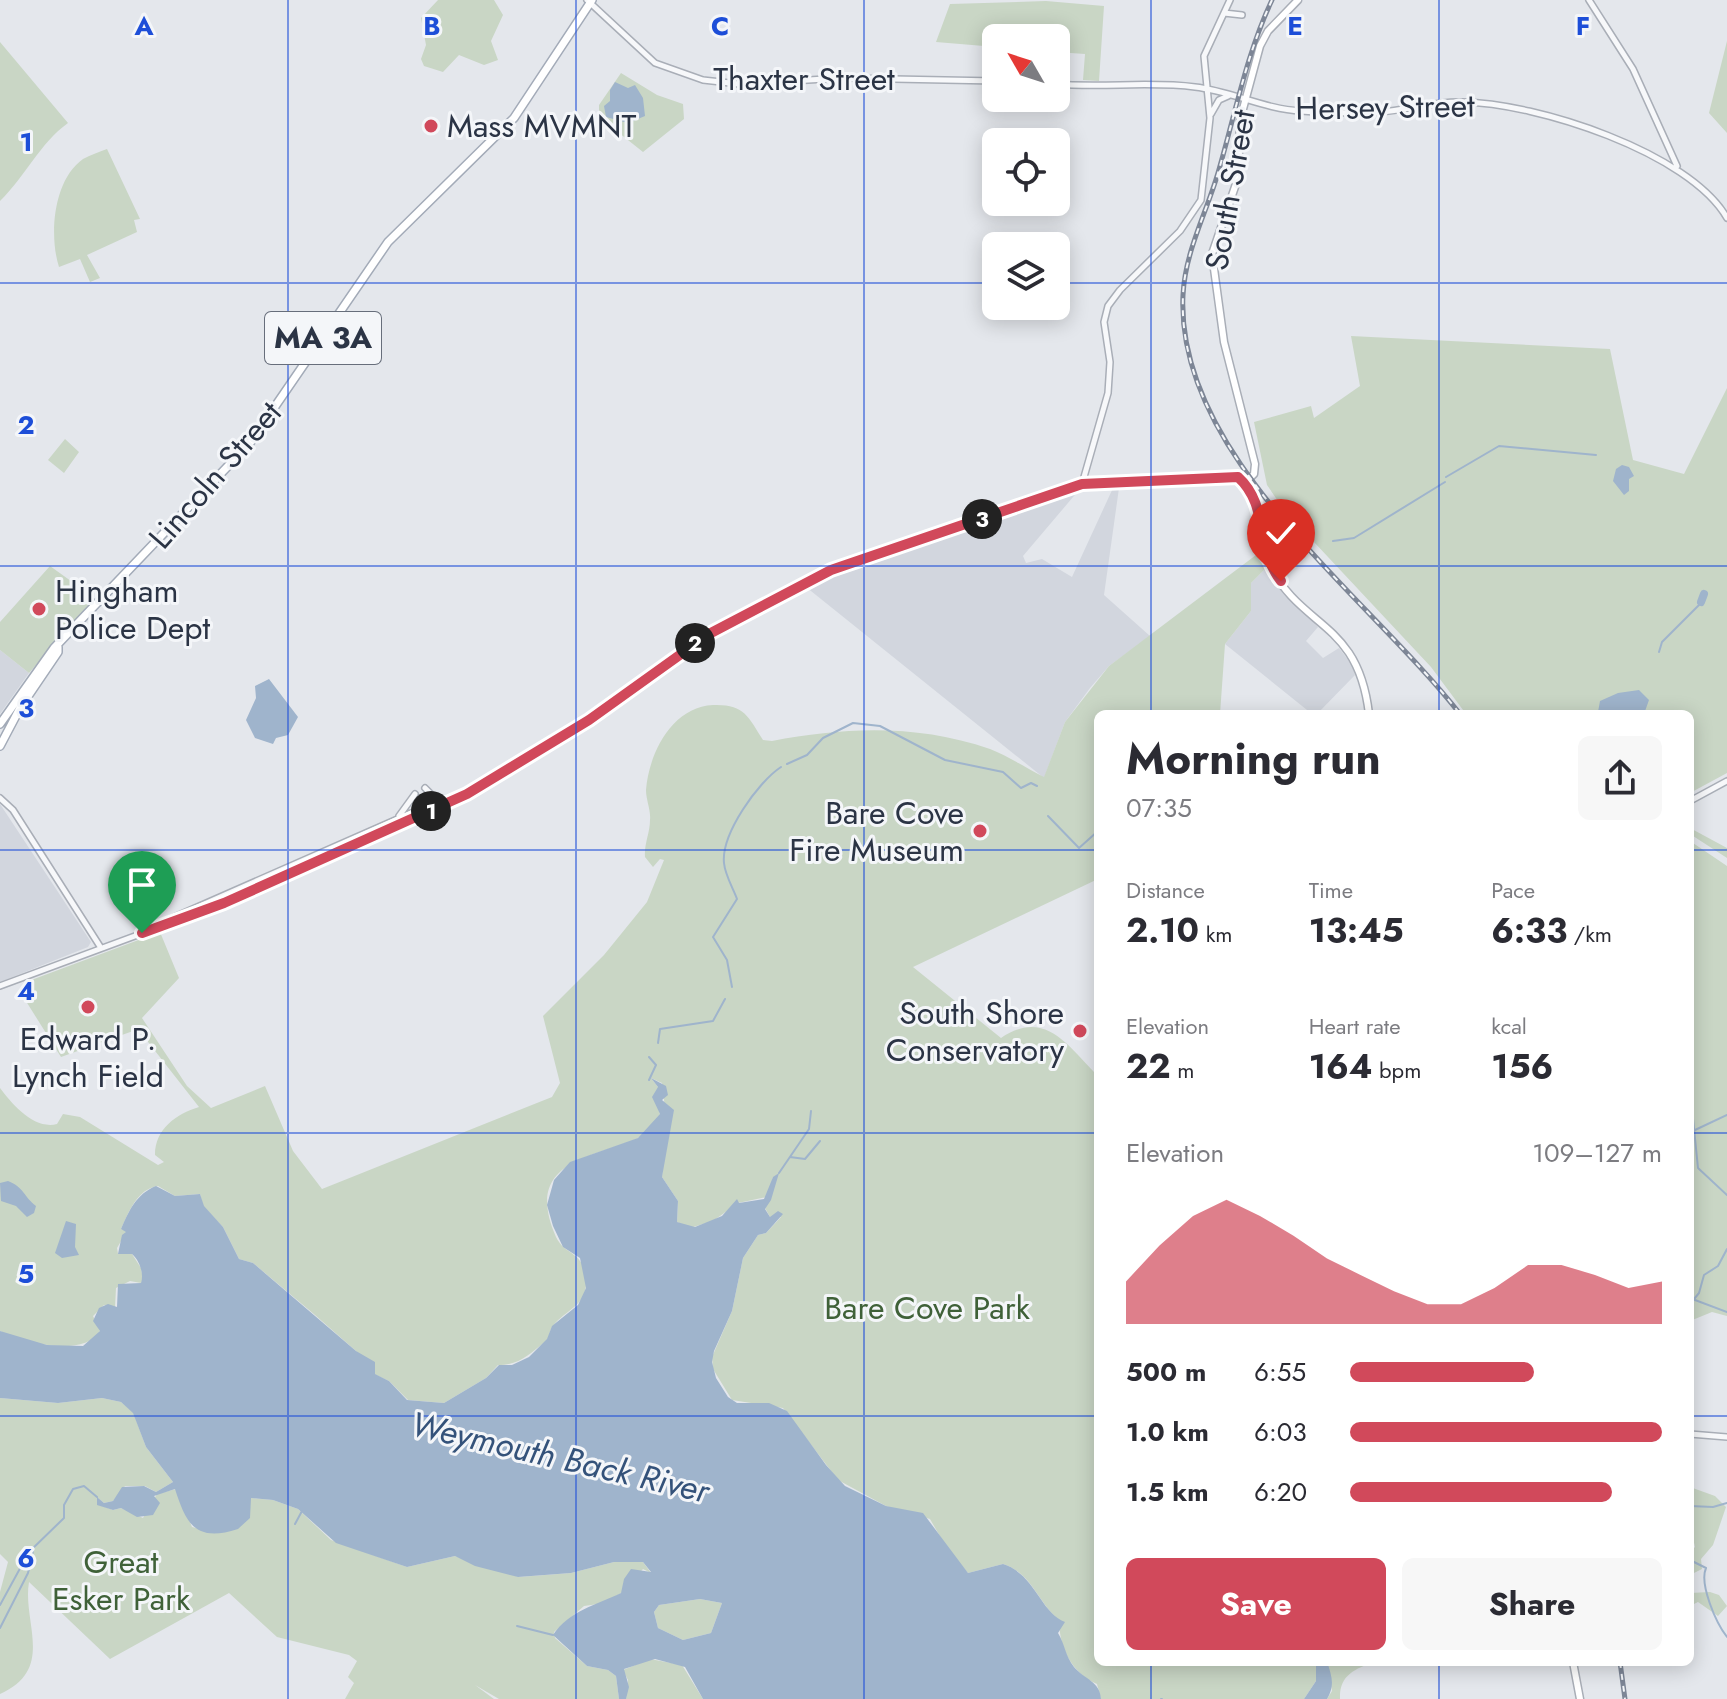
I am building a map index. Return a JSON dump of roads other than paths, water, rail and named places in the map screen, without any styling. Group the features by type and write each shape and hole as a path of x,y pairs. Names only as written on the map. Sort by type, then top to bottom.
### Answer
{"main road":[{"path":"591,1 601,0"},
{"name":"South Street","path":"1245,483 1255,471 1255,464 1224,342 1212,263 1215,243 1238,178 1240,120 1264,38 1298,0"},
{"name":"Lincoln Street","path":"0,724 43,661 246,448 388,242 514,118 591,1"},
{"path":"1245,483 1259,507 1268,563 1291,592 1350,652 1363,680 1368,710"},
{"name":"Lincoln Street","path":"0,746 20,708 58,652 58,647"},
{"path":"1574,1666 1580,1699"}],"street":[{"path":"1082,484 1108,393 1110,362 1105,314 1116,294 1180,231 1201,200 1210,118 1202,68 1205,51 1230,0"},
{"path":"1589,0 1633,69 1680,171"},
{"name":"Thaxter Street","path":"591,1 660,66 718,83 842,78 982,81"},
{"path":"1224,13 1242,15"},
{"path":"1070,85 1206,90"},
{"name":"Hersey Street","path":"1206,90 1301,111 1378,112 1428,103 1468,102 1590,128 1661,159 1680,171 1712,196 1727,218"},
{"path":"1210,118 1217,102 1228,96"},
{"path":"1661,159 1670,154"},
{"path":"1087,467 1091,483"},
{"path":"0,986 224,903 448,802 502,774 589,720 700,640 777,595 851,562 1082,484 1224,475 1238,477 1245,483"},
{"path":"1694,799 1727,781"},
{"path":"425,788 434,797 448,802"},
{"path":"397,818 415,794"},
{"path":"0,798 13,810 101,948"},
{"path":"142,933 153,924 397,818 434,803 441,805"},
{"path":"1694,1434 1727,1437"}],"water":[{"path":"615,82 628,88 635,85 643,98 645,116 628,123 606,117 604,106 610,101 610,90"},
{"path":"1622,465 1629,467 1634,476 1629,479 1629,491 1624,495 1613,481 1616,469"},
{"path":"269,679 298,717 288,735 276,738 273,744 255,738 246,720 256,698 255,686"},
{"path":"1639,690 1649,700 1645,710 1598,710 1600,701 1618,693"},
{"name":"Weymouth Back River","path":"651,1078 666,1086 668,1095 662,1100 674,1110 662,1177 678,1201 677,1222 695,1227 722,1216 737,1199 739,1203 764,1199 773,1177 779,1173 765,1209 770,1217 778,1211 783,1214 766,1233 758,1235 743,1258 732,1311 714,1351 712,1362 716,1378 728,1397 737,1403 769,1403 787,1411 845,1486 886,1506 923,1513 968,1573 1003,1564 1023,1576 1049,1610 1065,1622 1058,1633 1069,1659 1078,1671 1095,1684 1101,1699 703,1699 685,1667 655,1659 624,1669 629,1687 626,1699 619,1699 616,1676 608,1670 587,1666 553,1635 575,1614 621,1593 624,1579 631,1569 651,1572 643,1562 614,1562 571,1573 518,1577 475,1566 455,1556 407,1567 336,1543 298,1509 273,1500 251,1498 250,1518 238,1529 223,1533 202,1531 188,1520 175,1489 154,1496 160,1503 153,1515 137,1517 121,1508 113,1510 97,1505 97,1497 104,1503 113,1501 122,1487 144,1486 156,1492 173,1482 146,1447 133,1413 121,1402 102,1398 58,1403 0,1398 0,1331 47,1345 83,1346 100,1331 93,1321 99,1308 108,1304 117,1307 118,1284 141,1283 142,1272 135,1257 132,1254 118,1254 122,1235 126,1232 121,1229 138,1198 156,1186 175,1196 200,1194 204,1206 223,1227 239,1259 253,1263 356,1351 375,1362 375,1374 389,1381 407,1400 444,1403 486,1378 499,1365 512,1365 529,1357 547,1339 552,1326 578,1305 586,1288 580,1258 563,1247 547,1205 554,1180 570,1162 638,1138 660,1114 652,1097 658,1087","holes":["700,1599 722,1603 711,1633 683,1640 658,1628 654,1612 659,1605"]},
{"path":"8,1181 36,1206 34,1213 27,1217 16,1206 1,1201 0,1183"},
{"path":"66,1221 76,1224 75,1247 79,1255 62,1258 55,1253"},
{"path":"1316,1666 1328,1666 1332,1685 1327,1699 1304,1699 1316,1681"}],"waterway":[{"path":"1446,477 1499,446 1596,455"},
{"path":"1333,541 1354,538 1445,482"},
{"path":"1701,602 1704,594"},
{"path":"1659,652 1662,642 1700,604"},
{"path":"787,764 807,755 823,738 853,723 880,726 945,760 1003,772 1021,788 1031,783 1037,786"},
{"path":"732,987 727,960 713,937 737,899 727,877 725,851 728,838 752,796 781,767"},
{"path":"1048,816 1079,848 1094,835"},
{"path":"658,1043 660,1029 713,1021 725,999"},
{"path":"649,1057 656,1065 649,1080"},
{"path":"779,1173 809,1129 811,1111"},
{"path":"1695,1130 1727,1115"},
{"path":"1694,1128 1698,1168 1727,1195"},
{"path":"790,1157 805,1159 820,1141"},
{"path":"1694,1299 1704,1275 1718,1266 1727,1249"},
{"path":"1695,1300 1727,1312"},
{"path":"0,1605 29,1552 64,1518 64,1505 73,1489 84,1486 97,1497"},
{"path":"1694,1506 1713,1507 1727,1503"},
{"path":"295,1524 302,1511"},
{"path":"0,1628 28,1573 33,1551"},
{"path":"1694,1562 1706,1568 1707,1593 1718,1623 1727,1637"},
{"path":"517,1626 553,1635"}],"railway":[{"path":"1272,0 1248,64 1218,173 1188,264 1183,295 1189,355 1210,412 1243,468 1284,521 1457,710"},
{"path":"1621,1666 1625,1699"}],"place":[{"name":"Mass MVMNT","path":"431,126"},
{"name":"Hingham Police Dept","path":"39,609"},
{"name":"Bare Cove Fire Museum","path":"980,831"},
{"name":"Edward P. Lynch Field","path":"88,1007"},
{"name":"South Shore Conservatory","path":"1080,1031"}],"park label":[{"name":"Bare Cove Park","path":"927,1308"},
{"name":"Great Esker Park","path":"121,1580"}]}
